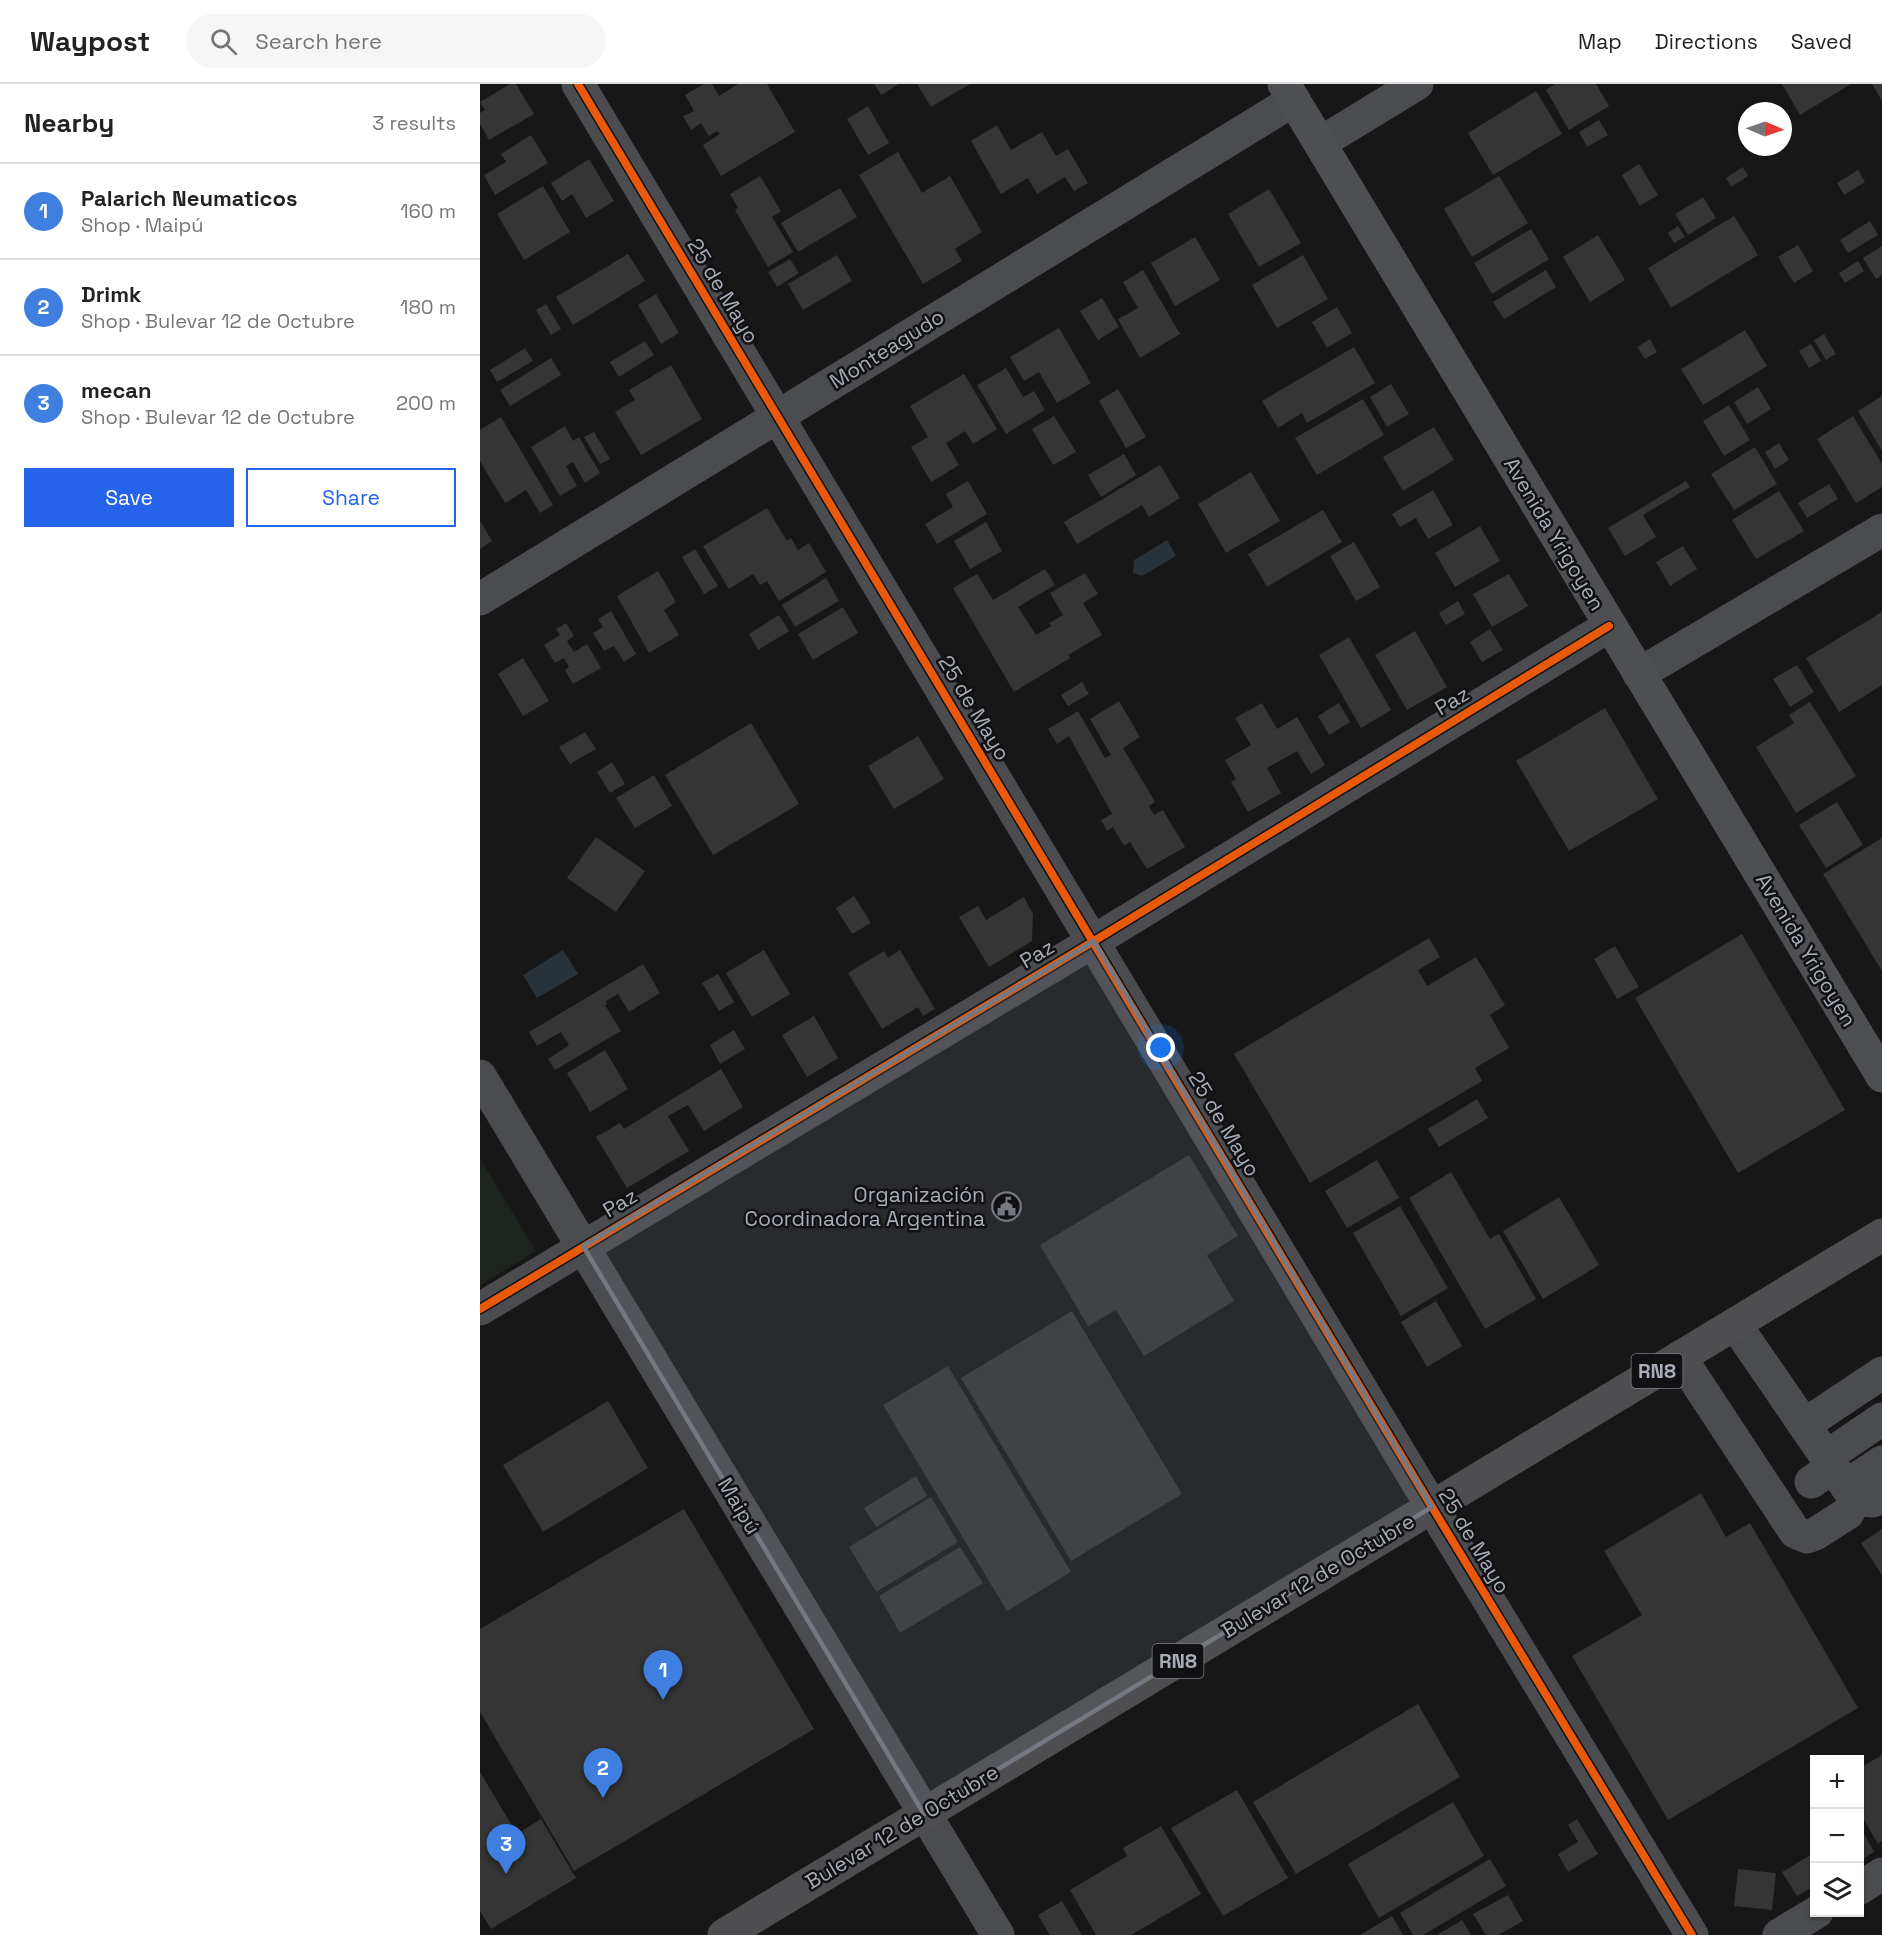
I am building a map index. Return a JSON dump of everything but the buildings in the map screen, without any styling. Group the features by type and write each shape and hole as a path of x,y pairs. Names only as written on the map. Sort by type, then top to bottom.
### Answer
{"highway":[{"name":"Bulevar 12 de Octubre","path":"724,1935 1882,1235"}],"main road":[{"name":"Avenida Yrigoyen","path":"1289,92 1882,1076"}],"street":[{"name":"25 de Mayo","path":"578,84 1432,1507 1692,1935"},
{"path":"1320,143 1417,84"},
{"name":"Monteagudo","path":"480,599 777,417 1289,92"},
{"path":"1639,674 1882,530"},
{"name":"Paz","path":"480,1309 1094,941 1609,626"},
{"name":"Maipú","path":"480,1077 998,1935"},
{"path":"1680,1357 1795,1532 1807,1537 1815,1534 1848,1513 1842,1481 1736,1324"},
{"path":"1804,1425 1882,1373"},
{"path":"1842,1481 1882,1419"},
{"path":"1842,1481 1882,1462"},
{"path":"1864,1885 1882,1874"},
{"path":"1779,1935 1810,1916"}],"highlighted area":[{"path":"1094,941 1432,1507 924,1814 583,1246"}],"shaded area":[{"path":"1167,540 1176,556 1142,576 1133,573 1134,560"},
{"path":"563,950 578,974 537,998 523,975"},
{"path":"480,1158 536,1251 480,1285"}],"cycle path":[{"path":"578,84 1432,1507 1692,1935"},
{"path":"480,1309 1094,941 1609,626"}],"place":[{"name":"Organización Coordinadora Argentina","path":"1006,1207"},
{"name":"Palarich Neumaticos","path":"663,1700"},
{"name":"Drimk","path":"603,1798"},
{"name":"mecan","path":"506,1874"}]}
